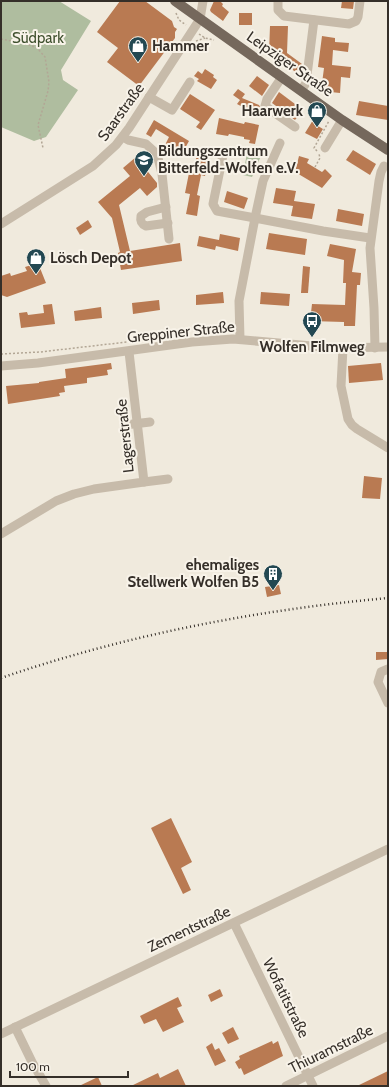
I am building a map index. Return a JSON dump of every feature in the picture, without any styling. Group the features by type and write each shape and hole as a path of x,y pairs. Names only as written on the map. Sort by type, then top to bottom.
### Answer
{"main road":[{"name":"Leipziger Straße","path":"175,5 200,19 342,120 388,150"}],"street":[{"path":"200,19 203,1"},
{"path":"278,1 278,10 284,16 353,24 358,17 360,1"},
{"name":"Saarstraße","path":"1,224 93,166 110,151 123,136 200,19"},
{"path":"301,91 306,83 314,20"},
{"path":"282,77 265,106 295,127"},
{"path":"149,97 172,110 190,82"},
{"path":"325,148 342,120"},
{"path":"123,136 128,140 146,144 157,154 162,174 169,239"},
{"path":"240,339 239,301 255,218 263,181 280,143"},
{"path":"223,155 213,204 217,211 322,231 370,238"},
{"path":"375,348 370,238 380,176 384,166"},
{"path":"166,207 147,212 141,216 140,221 146,226 168,223"},
{"name":"Greppiner Straße","path":"1,366 129,352 192,342 240,339 342,348 388,347"},
{"path":"342,348 341,386 348,419 357,429 388,448"},
{"name":"Lagerstraße","path":"1,534 56,501 74,494 94,489 144,482 129,352"},
{"path":"125,425 150,422"},
{"path":"144,482 168,479"},
{"path":"388,669 381,672 378,682 388,703"},
{"name":"Zementstraße","path":"1,1034 388,849"},
{"name":"Wofatitstraße","path":"234,923 313,1086"},
{"path":"15,1027 32,1062 46,1086"},
{"name":"Thiuramstraße","path":"286,1086 388,1036"}],"path":[{"path":"175,5 179,20 193,30"},
{"path":"1,39 27,44 37,48 45,57 48,73 48,91 38,125 43,148"},
{"path":"212,332 240,329"},
{"path":"1,354 40,352 134,341"}],"green space":[{"name":"Südpark","path":"1,1 59,1 91,21 61,70 63,80 78,90 46,137 34,141 1,127"},
{"path":"247,153 261,156 252,177 243,175"}],"building":[{"path":"120,1 145,1 172,21 174,27 177,29 175,32 175,38 139,86 107,62 118,48 97,32"},
{"path":"214,1 220,1 223,4 222,6 229,12 223,21 210,10"},
{"path":"342,1 354,1 353,9 341,8"},
{"path":"239,13 252,13 252,25 239,25"},
{"path":"270,26 288,26 287,53 302,64 297,73 269,53"},
{"path":"322,36 335,38 335,42 349,43 348,52 333,50 332,65 351,67 350,78 341,77 340,93 321,91 324,68 318,67"},
{"path":"205,69 214,75 213,77 217,80 211,89 197,81 199,79 194,76 198,71 202,74"},
{"path":"257,76 269,85 262,96 249,86"},
{"path":"238,89 245,94 242,98 259,105 262,111 260,116 237,104 240,100 233,95"},
{"path":"279,92 303,110 295,120 272,103"},
{"path":"190,94 215,110 201,130 196,127 200,122 180,109"},
{"path":"359,101 388,106 388,120 356,115"},
{"path":"219,118 244,124 245,122 259,125 255,144 249,143 250,140 244,139 244,137 229,134 228,136 216,134"},
{"path":"154,120 189,141 184,150 165,145 169,137 156,129 151,137 146,134"},
{"path":"313,120 323,129 317,139 305,133"},
{"path":"353,150 376,164 370,175 346,160"},
{"path":"197,154 209,157 205,176 201,175 197,195 200,196 197,216 186,214 190,194 185,193 189,173 193,174"},
{"path":"299,156 309,159 307,163 322,172 325,169 332,176 322,188 295,172"},
{"path":"136,157 157,183 157,187 147,196 140,188 119,205 130,251 180,243 182,261 121,270 118,253 120,252 112,218 98,202 130,176 123,168"},
{"path":"276,188 296,191 294,201 315,204 312,219 291,216 293,206 273,203"},
{"path":"227,191 248,198 244,209 224,202"},
{"path":"338,209 364,214 362,226 336,221"},
{"path":"88,220 92,227 80,235 76,228"},
{"path":"269,233 307,239 305,255 266,249"},
{"path":"220,234 240,238 238,251 216,246 215,250 197,246 199,236 219,240"},
{"path":"330,244 356,249 352,272 361,273 360,285 357,285 355,326 344,326 344,322 310,321 312,304 345,305 346,283 343,283 344,260 327,256"},
{"path":"38,263 46,283 7,297 1,295 1,276 10,273 11,276 27,271 25,267"},
{"path":"303,266 310,267 308,293 301,293"},
{"path":"223,292 224,303 196,305 196,295"},
{"path":"261,292 290,294 289,306 260,304"},
{"path":"159,300 160,310 133,314 132,303"},
{"path":"52,304 55,324 21,328 19,313 27,312 28,315 44,313 43,305"},
{"path":"101,307 102,318 75,321 74,311"},
{"path":"111,363 112,369 107,370 108,375 87,378 87,383 64,386 65,392 59,393 60,396 8,404 6,386 39,383 66,378 65,369"},
{"path":"381,363 383,380 349,383 348,366"},
{"path":"364,476 382,478 380,499 362,498"},
{"name":"ehemaliges Stellwerk Wolfen B5","path":"279,585 281,594 267,597 265,587"},
{"path":"376,652 388,652 388,659 376,660"},
{"path":"171,818 192,862 181,868 191,890 183,894 151,828"},
{"path":"220,989 223,996 211,1002 208,995"},
{"path":"178,997 182,1006 177,1008 184,1022 163,1032 156,1019 144,1024 140,1016"},
{"path":"233,1027 239,1039 228,1044 222,1033"},
{"path":"272,1041 273,1044 278,1041 283,1056 244,1075 241,1068 239,1069 235,1062 240,1059 239,1056"},
{"path":"212,1043 215,1050 219,1048 226,1061 215,1066 206,1047"},
{"path":"178,1069 186,1086 131,1086 158,1073 160,1078"},
{"path":"388,1071 388,1086 357,1086"},
{"path":"98,1077 102,1086 79,1086"}],"railway":[{"path":"1,678 96,649 192,626 289,610 388,598"}],"place":[{"name":"Hammer","path":"138,63"},
{"name":"Haarwerk","path":"317,128"},
{"name":"Bildungszentrum Bitterfeld-Wolfen e.V.","path":"144,177"},
{"name":"Lösch Depot","path":"36,275"},
{"name":"Wolfen Filmweg","path":"312,338"},
{"name":"ehemaliges Stellwerk Wolfen B5","path":"273,591"}]}
